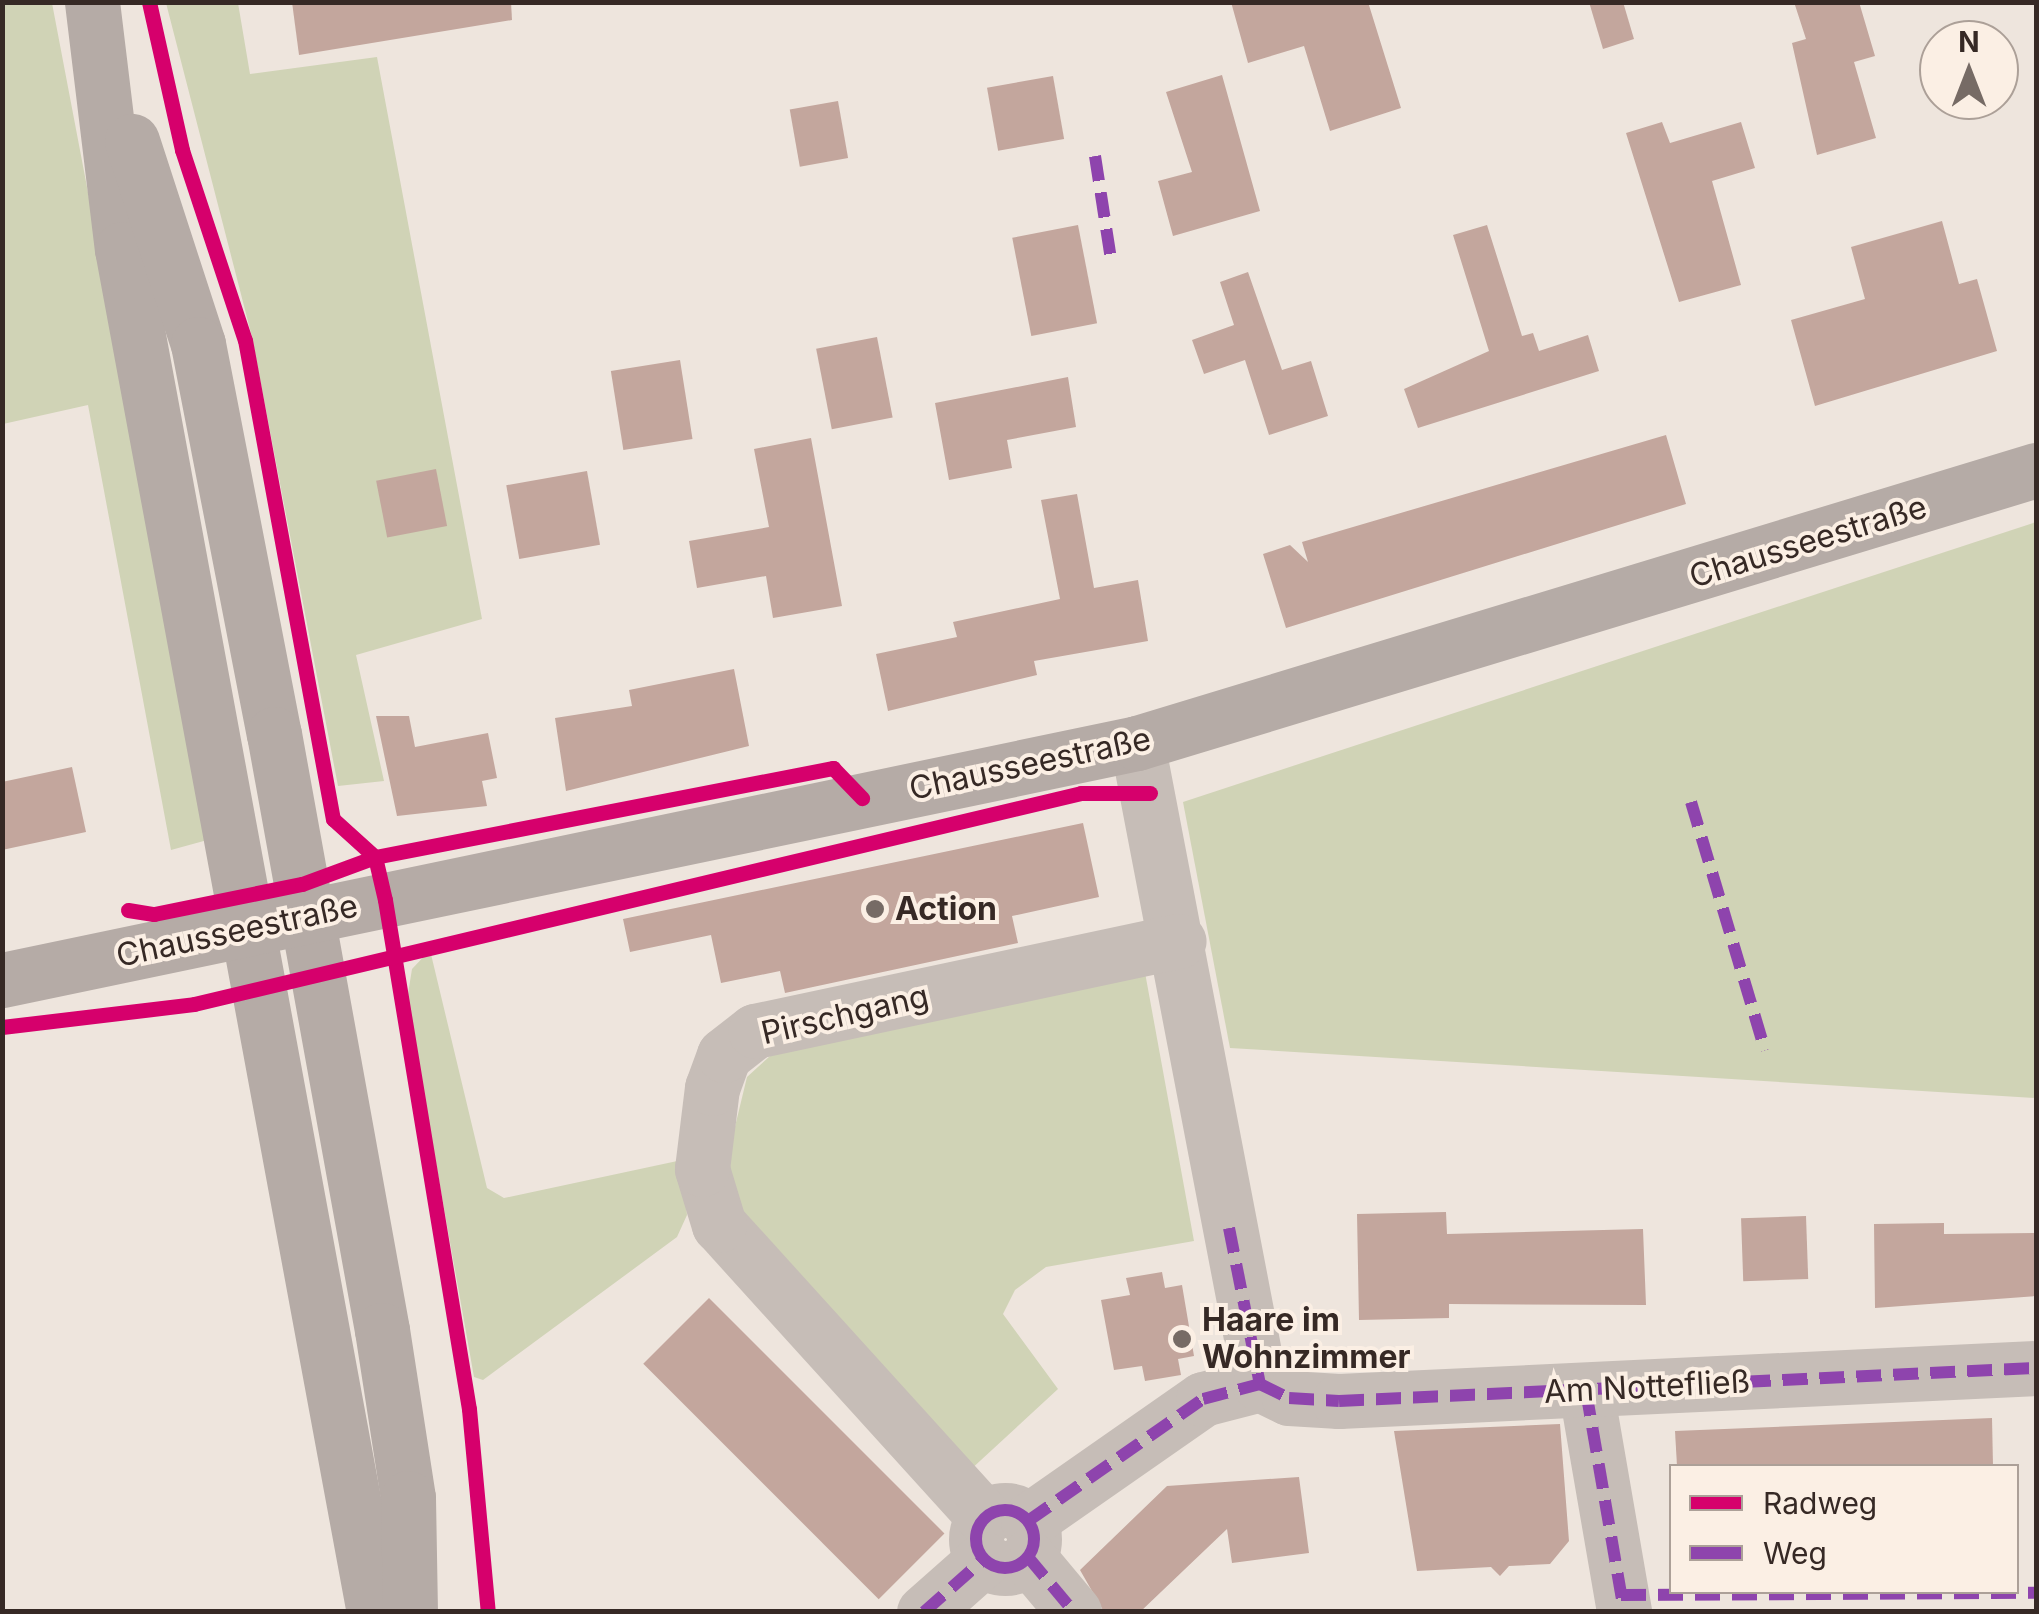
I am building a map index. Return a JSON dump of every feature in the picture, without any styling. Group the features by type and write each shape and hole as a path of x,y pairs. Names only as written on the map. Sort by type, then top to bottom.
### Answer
{"main road":[{"path":"92,2 103,63 122,248 244,930 374,1612"},
{"path":"103,63 198,344 308,916 408,1498 410,1612"},
{"name":"Chausseestraße","path":"2,980 1137,743 2036,470"}],"street":[{"path":"924,1612 1006,1539 1202,1399 1260,1384 1179,941 1137,743"},
{"name":"Pirschgang","path":"1074,1612 718,1226 702,1170 712,1088 724,1055 755,1032 1179,941"},
{"name":"Am Nottefließ","path":"1260,1384 1289,1398 1338,1401 2036,1368"},
{"path":"1586,1392 1624,1612"}],"green space":[{"path":"2,3 52,3 211,839 171,850 88,405 3,424"},
{"path":"166,3 238,3 250,74 377,57 482,619 356,655 384,781 338,786 252,337"},
{"path":"2036,522 2036,1098 1230,1048 1183,802"},
{"path":"430,950 487,1188 504,1198 682,1160 687,1215 677,1237 483,1380 474,1377 407,1000 412,969"},
{"path":"1144,967 1194,1241 1046,1267 1015,1290 1003,1314 1058,1389 968,1472 748,1232 724,1172 747,1077 780,1047"}],"building":[{"path":"292,2 511,2 512,20 299,55"},
{"path":"1231,2 1368,2 1401,108 1330,131 1304,46 1248,63"},
{"path":"1589,2 1623,2 1634,39 1603,49"},
{"path":"1794,2 1859,2 1875,56 1854,62 1876,138 1817,155 1792,43 1806,39"},
{"path":"1222,75 1260,211 1173,236 1158,181 1192,172 1166,92"},
{"path":"1053,76 1064,139 998,151 987,88"},
{"path":"838,101 848,158 800,167 790,110"},
{"path":"1662,122 1670,143 1741,122 1755,168 1712,181 1741,285 1679,302 1626,133"},
{"path":"1942,221 1959,284 1977,279 1997,351 1815,406 1791,320 1865,299 1851,247"},
{"path":"1078,225 1097,323 1031,336 1012,238"},
{"path":"1487,225 1522,336 1533,333 1539,351 1588,335 1599,371 1418,428 1404,389 1489,351 1453,235"},
{"path":"1248,272 1282,370 1311,361 1328,416 1269,435 1245,360 1204,374 1192,340 1234,325 1220,282"},
{"path":"877,337 893,417 832,429 816,349"},
{"path":"680,360 693,439 623,450 611,371"},
{"path":"1068,377 1076,427 1007,440 1012,468 949,480 935,403"},
{"path":"1666,435 1686,504 1286,628 1263,554 1290,545 1308,562 1302,542"},
{"path":"811,438 842,606 773,618 766,576 697,588 689,541 769,527 754,449"},
{"path":"436,469 447,526 387,538 376,481"},
{"path":"587,471 600,545 519,559 506,485"},
{"path":"1077,494 1094,588 1138,580 1148,641 1034,661 1037,675 888,711 876,654 957,637 953,622 1060,599 1041,500"},
{"path":"734,669 749,746 566,791 555,718 632,706 629,690"},
{"path":"376,716 409,716 415,747 488,733 497,778 482,781 487,806 397,816"},
{"path":"72,767 86,832 2,850 2,782"},
{"name":"Action","path":"1083,823 1099,897 1012,916 1018,943 785,993 780,971 721,983 711,935 630,952 623,919"},
{"path":"1446,1212 1447,1234 1643,1229 1646,1305 1449,1304 1449,1318 1359,1320 1357,1214"},
{"path":"1806,1216 1808,1279 1743,1281 1741,1218"},
{"path":"1944,1223 1944,1234 2036,1233 2036,1296 1875,1308 1874,1224"},
{"path":"1162,1272 1165,1288 1182,1285 1194,1356 1178,1359 1181,1375 1145,1381 1142,1366 1114,1370 1101,1300 1130,1295 1126,1278"},
{"path":"709,1298 944,1533 879,1599 643,1364"},
{"path":"1992,1418 1993,1464 1677,1464 1675,1431"},
{"path":"1560,1424 1569,1541 1550,1564 1509,1566 1500,1576 1491,1567 1417,1571 1394,1431"},
{"path":"1299,1477 1309,1553 1232,1563 1227,1529 1140,1612 1104,1612 1080,1570 1167,1486"}],"marked path":[{"path":"1095,156 1111,259"},
{"path":"1691,802 1765,1050"},
{"path":"1229,1228 1260,1384"},
{"path":"1028,1521 1203,1399 1260,1384 1289,1398 1339,1401 2036,1368"},
{"path":"1586,1391 1624,1612"},
{"path":"1005,1510 1025,1519 1034,1539 1025,1559 1005,1568 985,1559 976,1539 985,1519 1005,1510"},
{"path":"1028,1557 1074,1612"},
{"path":"924,1612 984,1559"},
{"path":"2019,1593 2036,1593"},
{"path":"1621,1595 1828,1594"}],"cycle path":[{"path":"149,2 182,150 245,340 333,819 375,857 385,900 469,1409 488,1612"},
{"path":"128,910 154,914 302,884 375,857 833,768 862,798"},
{"path":"2,1027 194,1004 1081,793 1150,793"}],"place":[{"name":"Action","path":"875,909"},
{"name":"Haare im Wohnzimmer","path":"1182,1339"}]}
